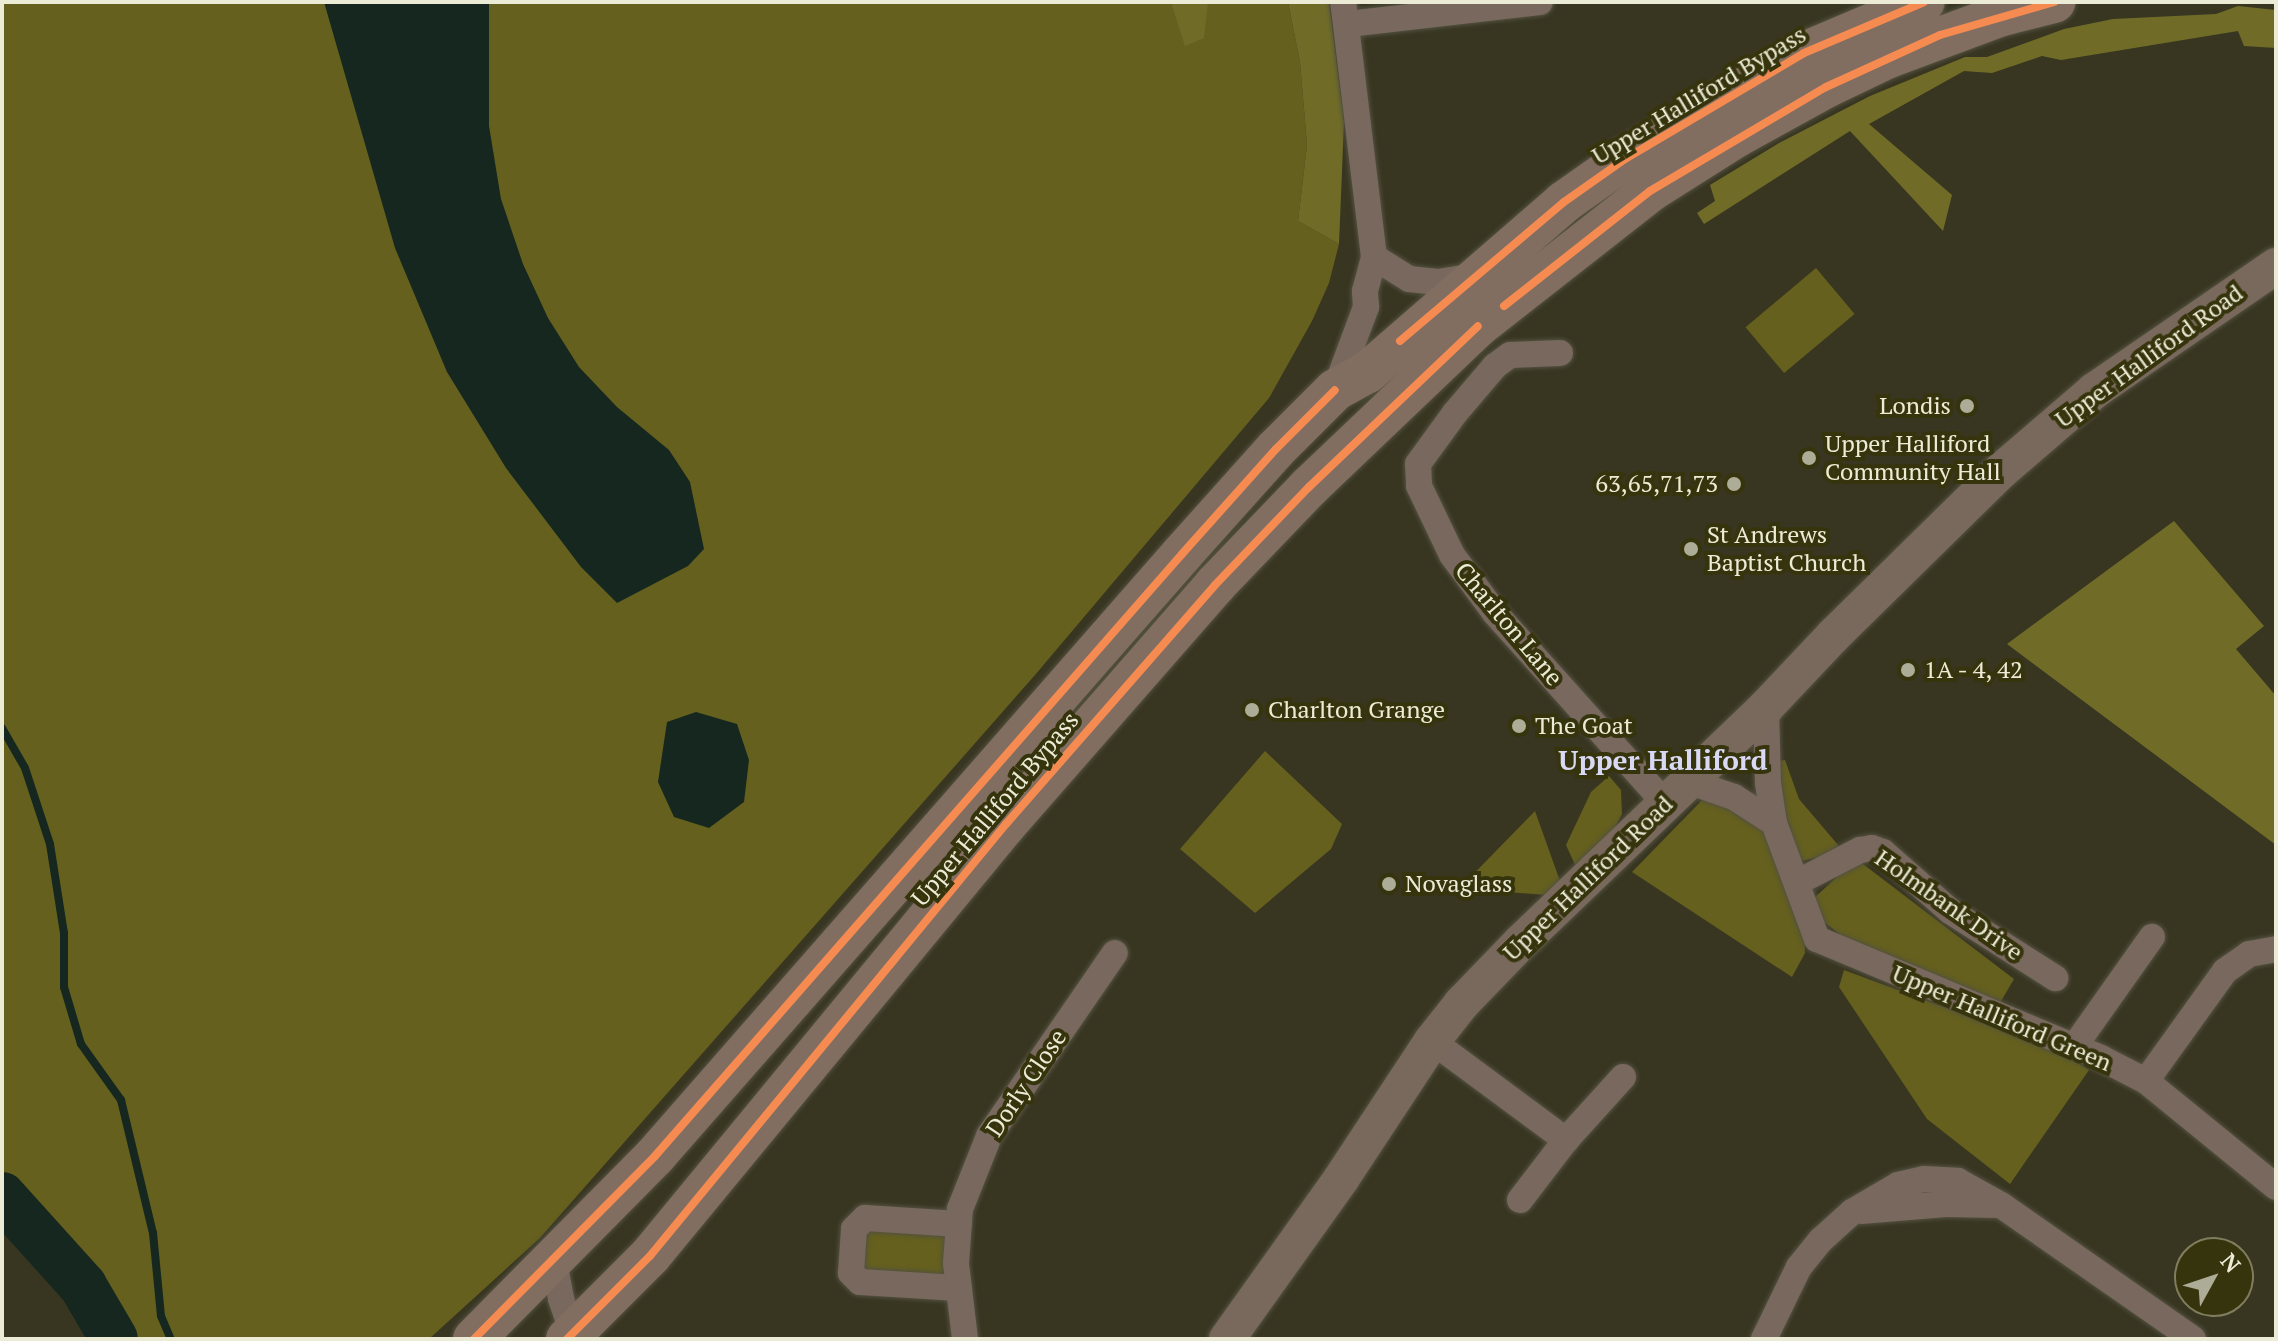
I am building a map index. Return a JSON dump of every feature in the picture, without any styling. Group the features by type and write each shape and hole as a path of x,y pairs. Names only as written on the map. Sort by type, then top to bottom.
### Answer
{"main road":[{"name":"Upper Halliford Bypass","path":"474,1339 554,1262 655,1156 1202,532 1276,449 1335,390 1368,372 1400,341 1564,202 1625,159 1804,53 1924,2"},
{"name":"Upper Halliford Bypass","path":"571,1337 650,1256 1006,824 1205,597 1309,487 1460,343 1650,191 1737,136 1826,87 1889,57 1989,19 2054,2"}],"street":[{"path":"1335,390 1366,307 1365,291 1374,257 1346,13 1540,2"},
{"path":"1374,257 1409,279 1438,282 1476,276"},
{"name":"Upper Halliford Road","path":"1227,1339 1341,1179 1432,1041 1481,983 1766,707 1918,551 2048,429 2094,391 2276,266"},
{"path":"1366,307 1417,359 1425,360 1460,343"},
{"name":"Charlton Lane","path":"1560,353 1510,355 1495,366 1455,413 1418,464 1419,486 1452,555 1495,613 1676,792"},
{"name":"Upper Halliford Green","path":"1766,707 1768,783 1774,823 1817,939 2074,1047 2146,1081 2276,1187"},
{"path":"1676,792 1734,797 1774,823"},
{"name":"Holmbank Drive","path":"1798,882 1860,850 1872,848 1883,852 1950,911 2055,978"},
{"path":"2074,1047 2152,937"},
{"path":"2146,1081 2225,971 2249,954 2276,949"},
{"name":"Dorly Close","path":"965,1339 958,1288 960,1209 989,1136 1115,953"},
{"path":"1432,1041 1566,1140"},
{"path":"1520,1200 1566,1140 1623,1077"},
{"path":"1764,1339 1799,1267 1821,1240 1852,1212 1898,1185 1924,1179 1958,1181 2001,1205 2193,1339"},
{"path":"958,1288 860,1282 851,1273 854,1229 865,1218 959,1224"},
{"path":"554,1262 571,1337"}],"shaded area":[{"path":"2,2 1288,2 1300,62 1307,145 1298,221 1339,244 1329,283 1312,321 1269,398 1035,675 540,1238 429,1339 114,1339 82,1286 2,1196"},
{"path":"324,2 489,2 489,126 501,199 523,264 548,318 579,367 617,407 669,450 690,482 704,549 688,566 617,603 581,567 506,468 447,372 395,248"},
{"path":"1171,2 1208,2 1204,38 1185,46"},
{"path":"1288,2 1329,2 1344,122 1339,244 1298,221 1307,145 1300,62"},
{"path":"2238,6 2276,10 2276,48 2244,46 2238,31 2061,60 2042,56 1992,73 1964,71 1869,124 1952,195 1943,231 1850,131 1704,224 1697,213 1715,201 1710,185 1779,143 1870,96 1965,57 1987,57 2064,29 2113,19 2216,14"},
{"path":"1816,268 1855,314 1784,373 1746,327"},
{"path":"2174,521 2264,626 2236,649 2276,696 2276,845 2007,644"},
{"path":"696,712 737,724 749,760 744,802 709,828 674,817 658,782 667,722"},
{"path":"1265,751 1342,824 1331,849 1255,913 1180,849"},
{"path":"1785,760 1799,799 1844,852 1801,861 1792,852 1774,761"},
{"path":"1609,776 1621,790 1622,814 1614,829 1576,867 1566,845 1591,792"},
{"path":"1704,798 1754,820 1765,834 1804,928 1805,953 1792,977 1632,872"},
{"path":"1535,811 1560,881 1546,895 1507,892 1452,896"},
{"path":"1863,864 2014,979 2000,1003 1847,940 1824,922 1814,898 1850,865"},
{"path":"1844,970 2049,1046 2089,1070 2010,1184 1927,1119 1839,987"},
{"path":"959,1224 958,1288 860,1282 854,1229"}],"waterway":[{"path":"2,728 25,768 50,844 64,933 64,987 81,1044 121,1100 153,1233 161,1316 171,1339"},
{"path":"2,1196 83,1286 114,1339"}],"cycle path":[{"path":"1400,341 1564,202 1625,159 1804,53 1924,2"},
{"path":"1504,306 1650,191 1826,87 1940,35 2054,2"},
{"path":"567,1339 650,1256 1006,824 1215,585 1309,487 1478,326"},
{"path":"474,1339 655,1156 1182,554 1276,449 1335,390"}],"place":[{"name":"Londis","path":"1967,406"},
{"name":"Upper Halliford Community Hall","path":"1809,458"},
{"name":"63,65,71,73","path":"1734,484"},
{"name":"St Andrews Baptist Church","path":"1691,549"},
{"name":"1A - 4, 42","path":"1908,670"},
{"name":"Charlton Grange","path":"1252,710"},
{"name":"The Goat","path":"1519,726"},
{"name":"Novaglass","path":"1389,884"}],"district":[{"name":"Upper Halliford","path":"1663,760"}]}
